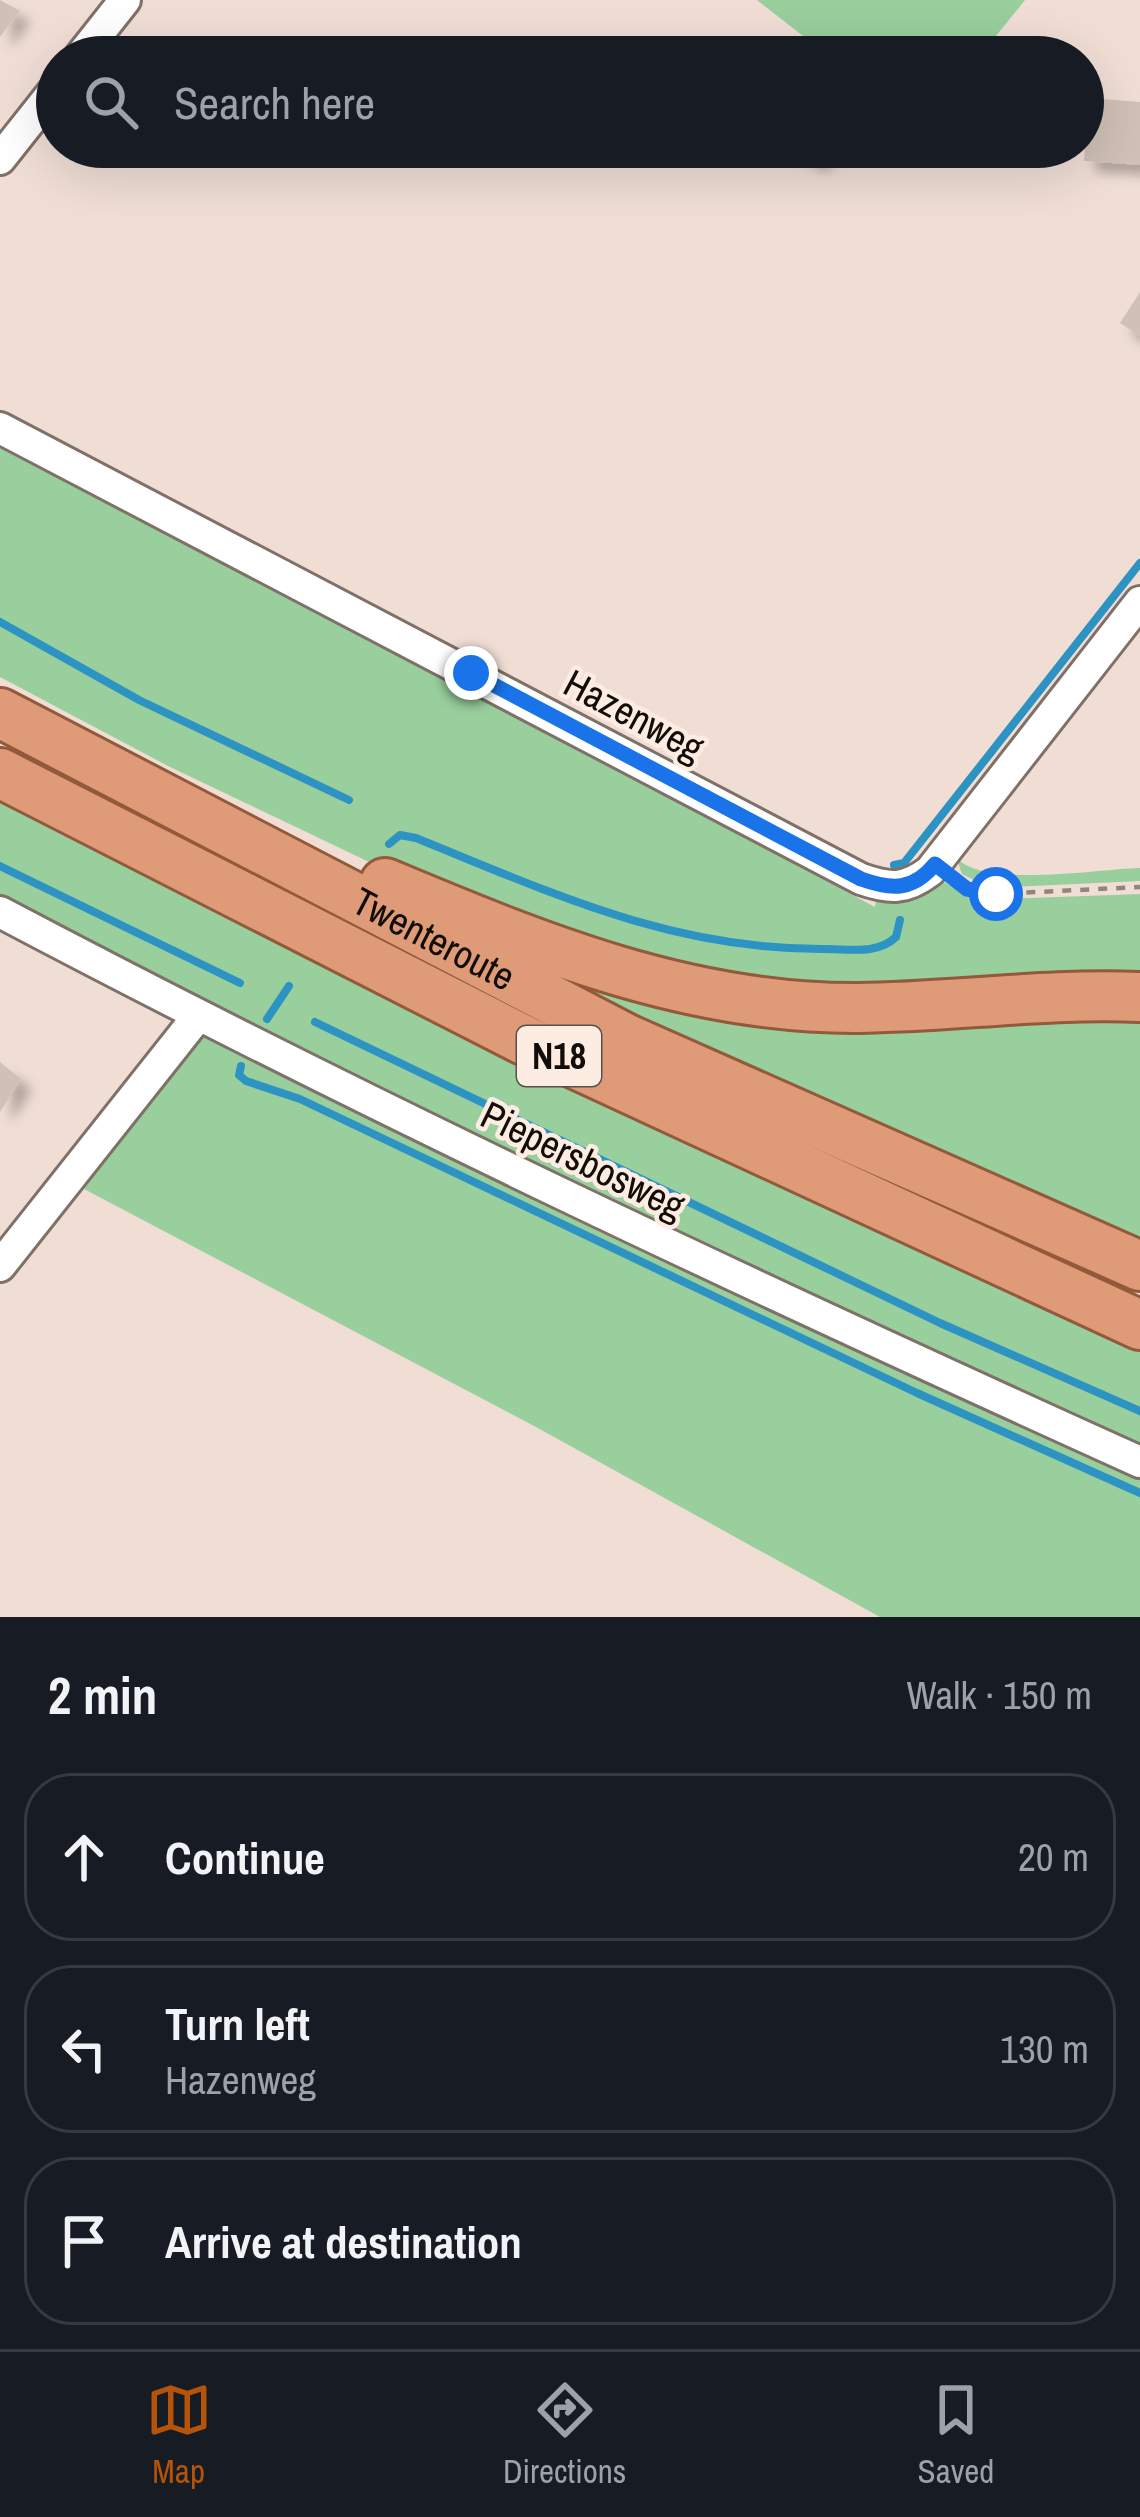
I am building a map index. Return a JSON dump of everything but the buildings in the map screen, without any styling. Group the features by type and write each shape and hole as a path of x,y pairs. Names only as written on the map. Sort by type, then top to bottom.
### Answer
{"highway":[{"name":"Twenteroute","path":"0,713 627,1040 1140,1266"},
{"name":"N18","path":"106,772 509,936 637,979 778,1004 855,1008 1140,997"},
{"name":"Twenteroute","path":"0,773 524,1040 1140,1325"}],"street":[{"path":"97,36 125,0"},
{"path":"0,159 36,114"},
{"name":"Hazenweg","path":"0,428 861,879 888,888 911,886 935,864 1140,602"},
{"name":"Piepersbosweg","path":"0,912 198,1016 737,1278 1140,1462"},
{"path":"0,1266 198,1016"}],"path":[{"path":"935,864 967,889 986,894 1140,887"}],"green space":[{"path":"757,0 1025,0 996,36 803,36"},
{"path":"0,442 875,907 877,897 938,879 978,900 1140,894 1140,989 779,993 434,893 168,766 0,677"},
{"path":"0,795 282,941 1140,1352 1140,1450 423,1114 0,897"},
{"path":"956,857 969,867 1014,875 1140,868 1140,881 990,888 962,874"},
{"path":"367,880 633,988 1140,1007 1140,1247 643,1021"},
{"path":"206,1031 1140,1470 1140,1617 880,1617 536,1427 84,1189 195,1038"}],"waterway":[{"path":"894,865 904,863 1140,563"},
{"path":"0,622 139,700 349,800"},
{"path":"389,844 400,835 416,838 615,915 716,940 863,950 889,943 896,937 900,920"},
{"path":"0,866 240,983"},
{"path":"267,1019 289,986"},
{"path":"315,1022 940,1323 1140,1411"},
{"path":"241,1066 239,1075 246,1081 300,1099 917,1393 1140,1493"}],"route":[{"path":"471,673 861,879 888,888 911,886 935,864 967,889 996,894"}]}
